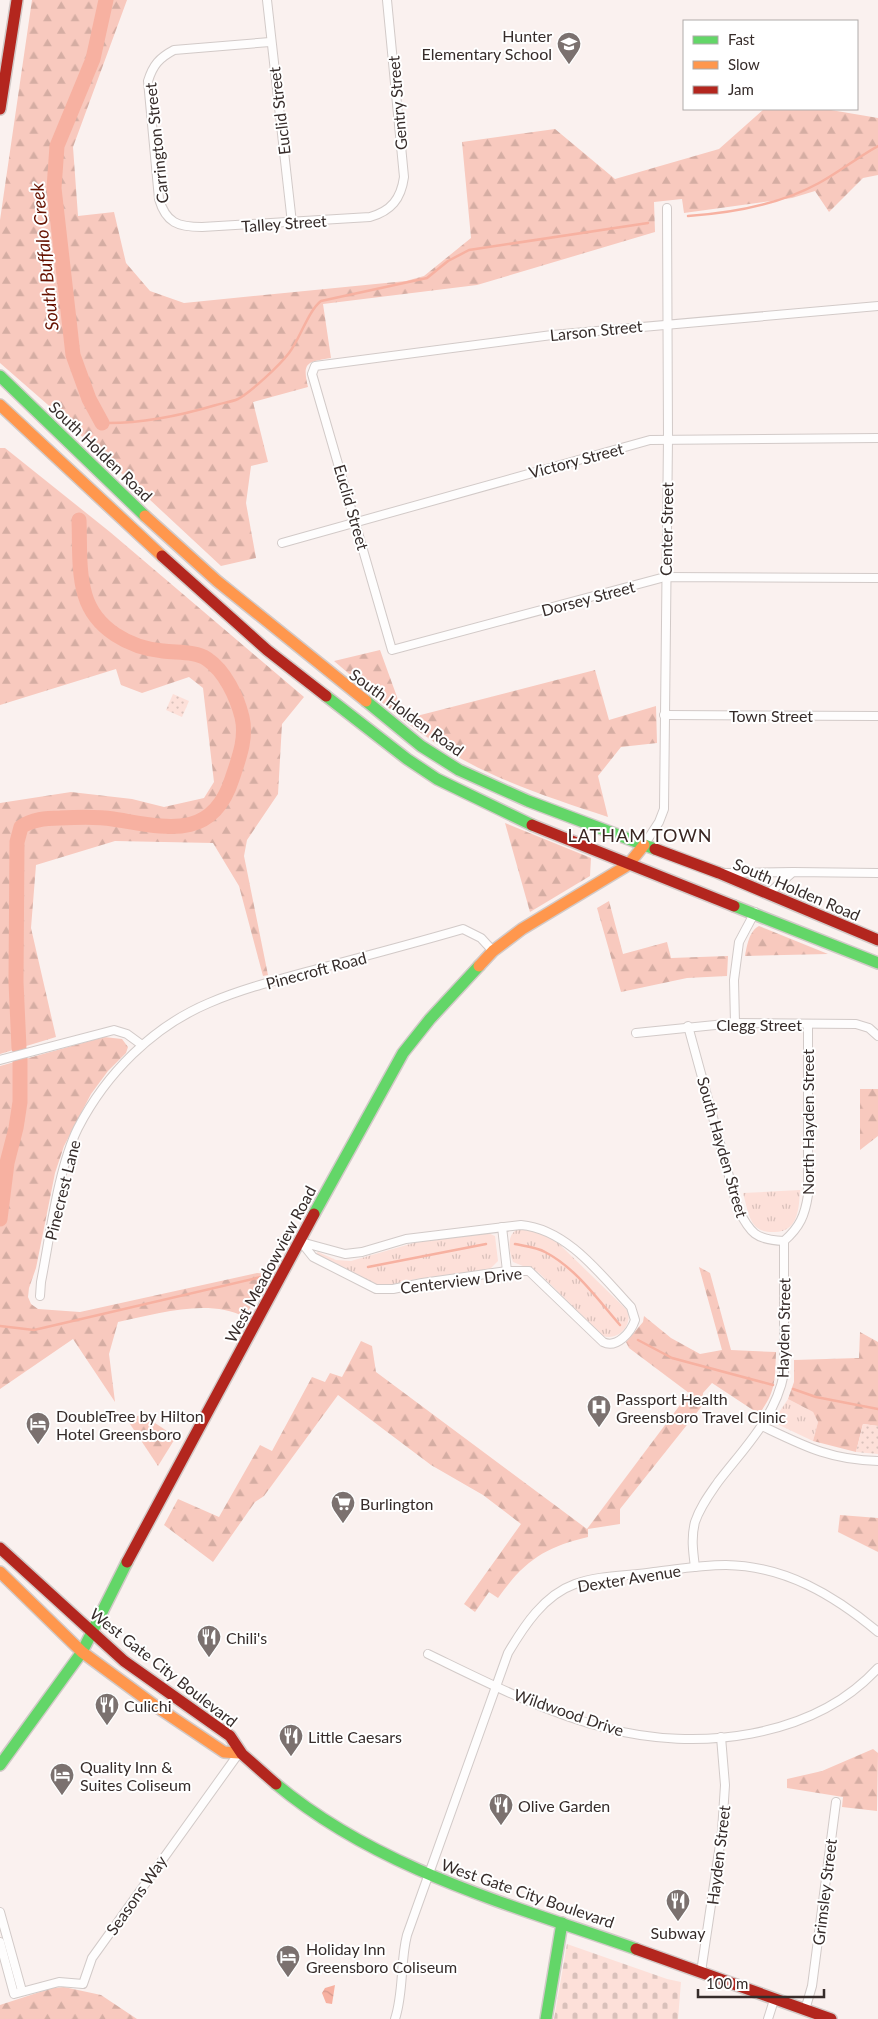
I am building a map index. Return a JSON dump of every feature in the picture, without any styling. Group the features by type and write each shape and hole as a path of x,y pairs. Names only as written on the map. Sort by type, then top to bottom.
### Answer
{"main road":[{"path":"0,108 17,0"},
{"name":"South Holden Road","path":"0,376 138,509 217,581 274,629 422,746 459,770 488,784 768,893 878,940"},
{"path":"0,405 204,596 267,650 407,759 437,779 492,807 628,864 755,912 878,963"},
{"name":"West Meadowview Road","path":"0,1765 82,1652 141,1534 301,1242 357,1133 403,1053 430,1019 493,951 522,929 604,882 628,864 644,845"},
{"name":"West Gate City Boulevard","path":"0,1548 124,1661 230,1736 239,1753 290,1796 325,1821 371,1849 428,1875 831,2019"},
{"name":"West Gate City Boulevard","path":"0,1572 82,1652 154,1705 224,1752 239,1753"},
{"path":"546,2019 562,1923"}],"street":[{"name":"Euclid Street","path":"267,0 270,42 292,223"},
{"name":"Gentry Street","path":"387,0 404,177 402,191 394,204"},
{"name":"Carrington Street","path":"171,220 163,212 159,199 148,81 154,64 160,57 174,50 270,42"},
{"name":"Talley Street","path":"171,220 185,227 292,223 370,217 384,213 394,204"},
{"name":"Center Street","path":"644,845 659,822 664,809 668,438 667,208"},
{"name":"Larson Street","path":"315,366 552,335 668,323 878,306"},
{"name":"Euclid Street","path":"315,366 312,374 392,650"},
{"name":"Victory Street","path":"282,543 650,440 668,438 878,438"},
{"name":"Dorsey Street","path":"392,650 666,577 878,578"},
{"name":"Town Street","path":"664,715 878,716"},
{"path":"768,893 793,872"},
{"path":"719,874 793,872 878,873"},
{"path":"735,1023 734,980 739,942 755,912"},
{"name":"Pinecroft Road","path":"142,1045 182,1017 209,1003 257,986 463,929 481,938 493,951"},
{"name":"Clegg Street","path":"636,1033 688,1026 735,1023 856,1024 869,1028 878,1036"},
{"name":"North Hayden Street","path":"784,1241 794,1232 804,1218 808,1194 808,1024"},
{"name":"South Hayden Street","path":"688,1026 738,1209 747,1228 758,1237 784,1241"},
{"path":"0,1060 114,1030 127,1034 142,1045"},
{"name":"Pinecrest Lane","path":"40,1296 41,1282 62,1182 68,1156 78,1129 107,1082 142,1045"},
{"name":"Centerview Drive","path":"530,1226 560,1237 631,1307 635,1320 621,1340 607,1344 529,1271 507,1271 393,1289 376,1289 313,1257 301,1242 345,1254 362,1252 406,1239 502,1227 530,1226"},
{"path":"502,1227 507,1271"},
{"name":"Hayden Street","path":"694,1567 692,1549 695,1523 703,1503 762,1426 780,1392 784,1373 784,1241"},
{"path":"762,1426 811,1450 833,1457 878,1461"},
{"name":"Dexter Avenue","path":"428,1875 508,1653 524,1628 539,1610 555,1595 575,1584 694,1567 748,1566 775,1572 822,1591 878,1632"},
{"name":"Wildwood Drive","path":"428,1654 531,1702 605,1728 660,1737 721,1737 769,1731 798,1722 826,1709 849,1694 878,1668"},
{"name":"Hayden Street","path":"701,1972 722,1831 726,1785 721,1737"},
{"name":"Seasons Way","path":"0,1942 14,1994 59,1982 83,1984 92,1958 239,1753"},
{"name":"Grimsley Street","path":"805,2010 812,1986 836,1802"},
{"path":"396,2019 400,2002 404,1943 428,1875"},
{"path":"0,1912 22,1991"},
{"path":"768,2019 774,2000"}],"green space":[{"path":"32,0 127,0 73,147 78,216 114,212 126,263 150,291 184,303 406,281 424,276 471,238 462,142 555,129 615,179 719,149 763,110 831,110 878,118 878,175 863,178 829,212 815,191 792,198 684,213 682,199 654,202 655,232 477,285 323,304 331,358 312,362 308,365 306,368 306,379 308,387 253,402 268,462 251,466 246,503 256,558 221,566 47,404 0,363 0,220"},
{"path":"0,448 5,448 110,532 304,697 282,724 278,794 247,840 244,856 268,975 263,976 239,886 213,843 115,841 36,865 31,928 56,1037 0,1054 0,803 71,792 132,799 164,807 204,798 214,782 203,688 189,677 142,693 121,685 116,669 0,705"},
{"path":"380,650 405,719 595,670 609,720 656,706 657,743 621,747 598,776 608,817 585,810 518,786 454,755 408,723 334,661"},
{"path":"173,694 189,701 182,717 166,710"},
{"path":"505,823 591,858 590,876 530,912"},
{"path":"609,901 623,954 667,942 671,958 728,956 727,976 687,978 621,992 597,908"},
{"path":"759,926 828,954 745,956 751,935"},
{"path":"104,1037 122,1039 128,1047 126,1053 108,1071 91,1094 64,1146 55,1173 36,1268 29,1288 28,1297 31,1304 38,1309 80,1312 257,1273 268,1274 245,1317 230,1311 199,1308 182,1309 118,1322 109,1354 115,1402 73,1339 0,1389 0,1066"},
{"path":"860,1089 878,1089 878,1136 860,1150"},
{"path":"800,1190 798,1212 788,1229 768,1232 755,1226 749,1215 743,1193"},
{"path":"518,1229 553,1238 628,1311 628,1322 623,1331 614,1336 603,1336 538,1272 513,1262 510,1253 510,1239 514,1231"},
{"path":"488,1233 495,1236 498,1261 490,1269 416,1279 385,1286 368,1282 315,1254 318,1252 336,1260 351,1261 417,1242"},
{"path":"699,1267 710,1273 731,1350 776,1352 774,1385 765,1406 759,1414 712,1383 703,1393 702,1406 620,1509 620,1524 588,1529 588,1537 559,1546 537,1557 517,1574 498,1598 489,1592 475,1612 464,1604 521,1524 483,1495 431,1465 338,1395 264,1496 255,1502 213,1562 164,1525 178,1499 219,1517 260,1445 272,1451 312,1377 325,1382 330,1373 342,1377 361,1341 372,1346 376,1372 587,1529 689,1393 629,1348 626,1342 643,1322 644,1316 671,1338 700,1354 722,1350"},
{"path":"860,1332 878,1342 878,1426 863,1424 856,1452 813,1441 818,1422 813,1412 788,1399 794,1382 794,1360 859,1358"},
{"path":"788,1399 813,1412 818,1422 813,1441 777,1424 776,1417"},
{"path":"143,1415 176,1437 158,1466 126,1418"},
{"path":"863,1424 878,1426 878,1454 856,1452"},
{"path":"840,1515 878,1518 878,1552 838,1532"},
{"path":"873,1749 878,1753 877,1811 842,1807 843,1797 787,1788 787,1779 822,1771"},
{"path":"567,1944 667,1979 681,1982 678,2019 554,2019"},
{"path":"64,1987 101,1995 137,2019 0,2019 0,2005 52,1988"}],"water":[{"path":"335,1985 332,2004 326,2003 322,1993 325,1988"}],"waterway":[{"name":"South Buffalo Creek","path":"102,423 89,399 73,355 54,188 57,146 93,59 106,0"},
{"path":"688,216 755,207 788,197 819,183 878,146"},
{"path":"102,423 160,418 188,413 238,399 258,384 285,358 312,311 321,301 427,278 448,261 469,250 648,223"},
{"name":"South Buffalo Creek","path":"19,1048 16,982 17,842 21,827 39,819 50,818 93,817 168,826 184,826 199,821 212,813 223,799 240,756 244,733 237,701 225,677 207,659 197,655 138,646 115,635 97,618 90,607 83,586 80,567 79,520"},
{"name":"South Buffalo Creek","path":"0,1219 7,1163 16,1128 20,1102 20,1058"},
{"path":"368,1267 486,1244"},
{"path":"515,1244 542,1250 567,1267 586,1285 620,1325"},
{"path":"0,1326 34,1330 261,1277"},
{"path":"638,1340 672,1358 773,1385"},
{"path":"793,1389 816,1397 878,1409"}],"traffic: fast":[{"path":"0,376 145,516"},
{"path":"326,696 407,759 437,779 532,825"},
{"path":"366,701 421,746 459,770 528,801 655,849"},
{"path":"734,906 878,963"},
{"path":"314,1214 403,1053 430,1019 479,966"},
{"path":"0,1765 82,1652 127,1562"},
{"path":"276,1784 316,1814 358,1840 402,1862 495,1900 636,1949"},
{"path":"546,2019 562,1923"}],"traffic: slow":[{"path":"0,405 162,556"},
{"path":"145,516 217,581 366,701"},
{"path":"479,966 493,951 522,929 628,865 644,845"},
{"path":"0,1572 82,1652 154,1705 224,1752 239,1753"}],"traffic: jam":[{"path":"0,109 17,0"},
{"path":"162,556 267,650 326,696"},
{"path":"532,825 734,906"},
{"path":"655,849 719,873 878,940"},
{"path":"127,1562 314,1214"},
{"path":"0,1548 124,1661 230,1736 242,1754 276,1784"},
{"path":"636,1949 831,2019"}],"place":[{"name":"Hunter Elementary School","path":"569,65"},
{"name":"Passport Health Greensboro Travel Clinic","path":"599,1428"},
{"name":"DoubleTree by Hilton Hotel Greensboro","path":"38,1445"},
{"name":"Burlington","path":"343,1524"},
{"name":"Chili's","path":"209,1658"},
{"name":"Culichi","path":"107,1726"},
{"name":"Little Caesars","path":"291,1757"},
{"name":"Quality Inn & Suites Coliseum","path":"62,1796"},
{"name":"Olive Garden","path":"501,1826"},
{"name":"Subway","path":"678,1922"},
{"name":"Holiday Inn Greensboro Coliseum","path":"288,1978"}],"district":[{"name":"LATHAM TOWN","path":"640,835"}]}
